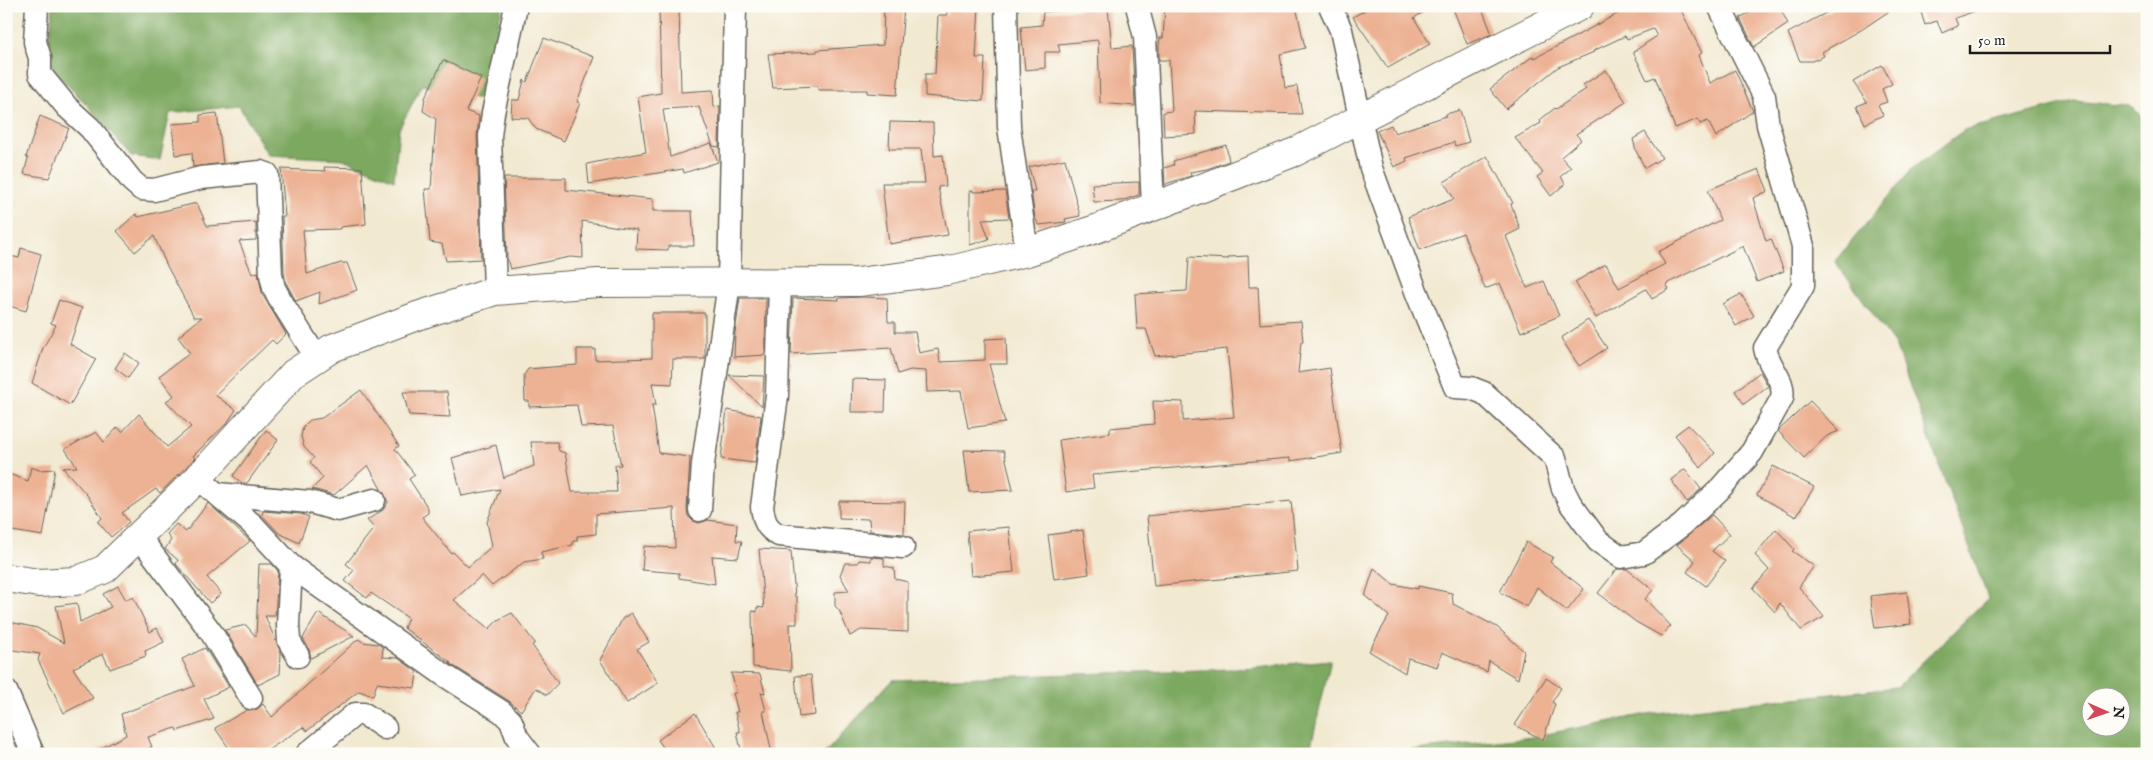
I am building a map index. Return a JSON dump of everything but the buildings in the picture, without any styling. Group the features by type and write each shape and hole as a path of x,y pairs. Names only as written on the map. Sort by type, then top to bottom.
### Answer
{"main road":[{"path":"7,585 76,581 104,569 138,535 208,486 294,374 316,357 332,348 409,319 495,291 598,283 729,284 859,282 946,271 1027,252 1096,229 1295,152 1361,120 1580,6"}],"street":[{"path":"38,6 35,42 40,58 40,74 67,107 90,128 141,189 154,190 201,178 261,172 266,174 270,275 274,288 316,357"},
{"path":"495,291 490,136 493,113 516,6"},
{"path":"700,510 703,464 729,284 735,6"},
{"path":"1006,6 1009,126 1027,252"},
{"path":"1137,6 1145,37 1153,206"},
{"path":"1330,6 1341,30 1371,168 1416,291 1456,387 1471,388 1484,393 1555,458 1566,496 1598,541 1621,557 1644,553 1682,525 1718,491 1752,452 1784,391 1782,384 1767,360 1764,348 1803,286 1803,246 1768,125 1764,96 1719,6"},
{"path":"780,282 777,396 762,506 764,521 770,530 779,535 903,547"},
{"path":"208,486 310,502 338,510 374,500"},
{"path":"208,486 252,524 291,566 444,675 502,712 511,721 517,737 530,754"},
{"path":"138,535 211,632 251,698"},
{"path":"291,566 289,642 298,656"},
{"path":"6,692 33,754"},
{"path":"307,754 355,714 364,714 385,728"}],"green space":[{"path":"53,6 502,6 483,100 422,85 399,129 394,180 343,159 268,155 239,106 170,113 160,160 131,156 87,105 47,65"},
{"path":"2074,101 2129,106 2147,119 2147,754 1378,754 1532,737 1647,714 1897,687 1988,598 1895,345 1835,261 1913,168 1964,130"},
{"path":"1331,660 1309,754 824,754 892,680 1233,669"}]}
